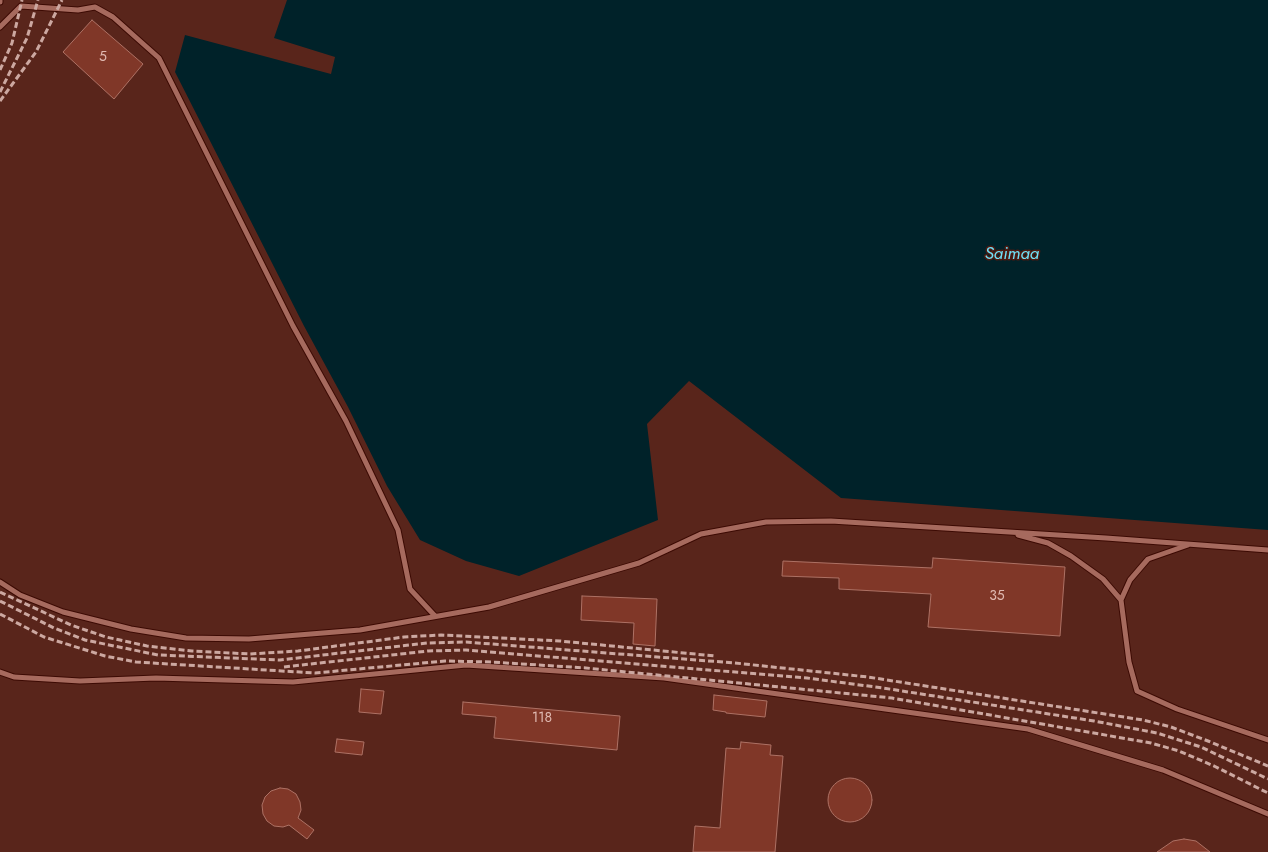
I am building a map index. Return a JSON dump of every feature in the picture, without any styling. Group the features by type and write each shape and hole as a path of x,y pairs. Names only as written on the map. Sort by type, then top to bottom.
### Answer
{"lane":[{"path":"0,26 21,6 78,10 95,7 113,17 159,58 293,326 346,420 395,523 398,530 410,589 435,616"},
{"path":"0,582 20,595 63,612 131,629 186,638 249,639 352,630 489,607 639,563 701,534 766,522 831,521 1268,550"},
{"path":"1007,532 1048,543 1071,556 1103,579 1121,600"},
{"path":"1191,544 1148,559 1130,580 1121,600 1129,662 1136,691 1177,710 1268,740"},
{"path":"0,672 14,677 80,681 156,678 293,682 466,665 664,678 1028,729 1163,770 1268,814"}],"water":[{"name":"Saimaa","path":"287,0 1268,0 1268,530 841,498 689,381 647,424 658,520 519,576 466,561 420,540 387,486 348,407 304,326 175,72 185,35 331,74 335,57 274,38"}],"building":[{"path":"92,20 143,64 114,99 63,52"},
{"path":"933,558 1065,567 1060,636 928,627 931,594 839,589 839,578 782,576 783,561 932,568"},
{"path":"582,596 657,599 655,646 633,644 634,623 581,620"},
{"path":"361,689 384,691 381,714 359,712"},
{"path":"714,695 767,701 765,717 726,713 713,710"},
{"path":"463,702 620,716 617,750 494,738 496,717 462,714"},
{"path":"337,739 364,742 362,755 335,752"},
{"path":"741,742 771,745 770,755 783,756 775,852 693,852 695,826 720,828 726,748 740,749"},
{"path":"846,778 854,778 866,784 872,796 872,804 866,816 854,822 846,822 834,816 828,804 828,796 834,784"},
{"path":"280,788 288,789 296,794 300,802 301,810 298,818 314,830 307,839 289,825 283,827 274,826 267,821 263,814 262,805 265,797 271,791"},
{"path":"1184,839 1196,841 1210,852 1157,852 1173,841"}],"railway":[{"path":"0,70 12,43 22,0"},
{"path":"0,92 27,38 38,0"},
{"path":"0,101 36,52 62,0"},
{"path":"0,592 71,625 106,637 147,646 192,651 250,654 298,651 404,637 441,635 560,641 715,656"},
{"path":"0,601 54,628 85,640 158,655 280,660 427,643 466,642 735,663 868,677 1143,720 1171,727 1268,766"},
{"path":"0,614 44,637 105,656 136,662 315,673 445,661 491,662 586,668 892,698 1151,743 1179,751 1214,766 1268,793"},
{"path":"284,667 428,651 466,650 807,678 883,688 1094,721 1157,733 1201,747 1268,779"}]}
